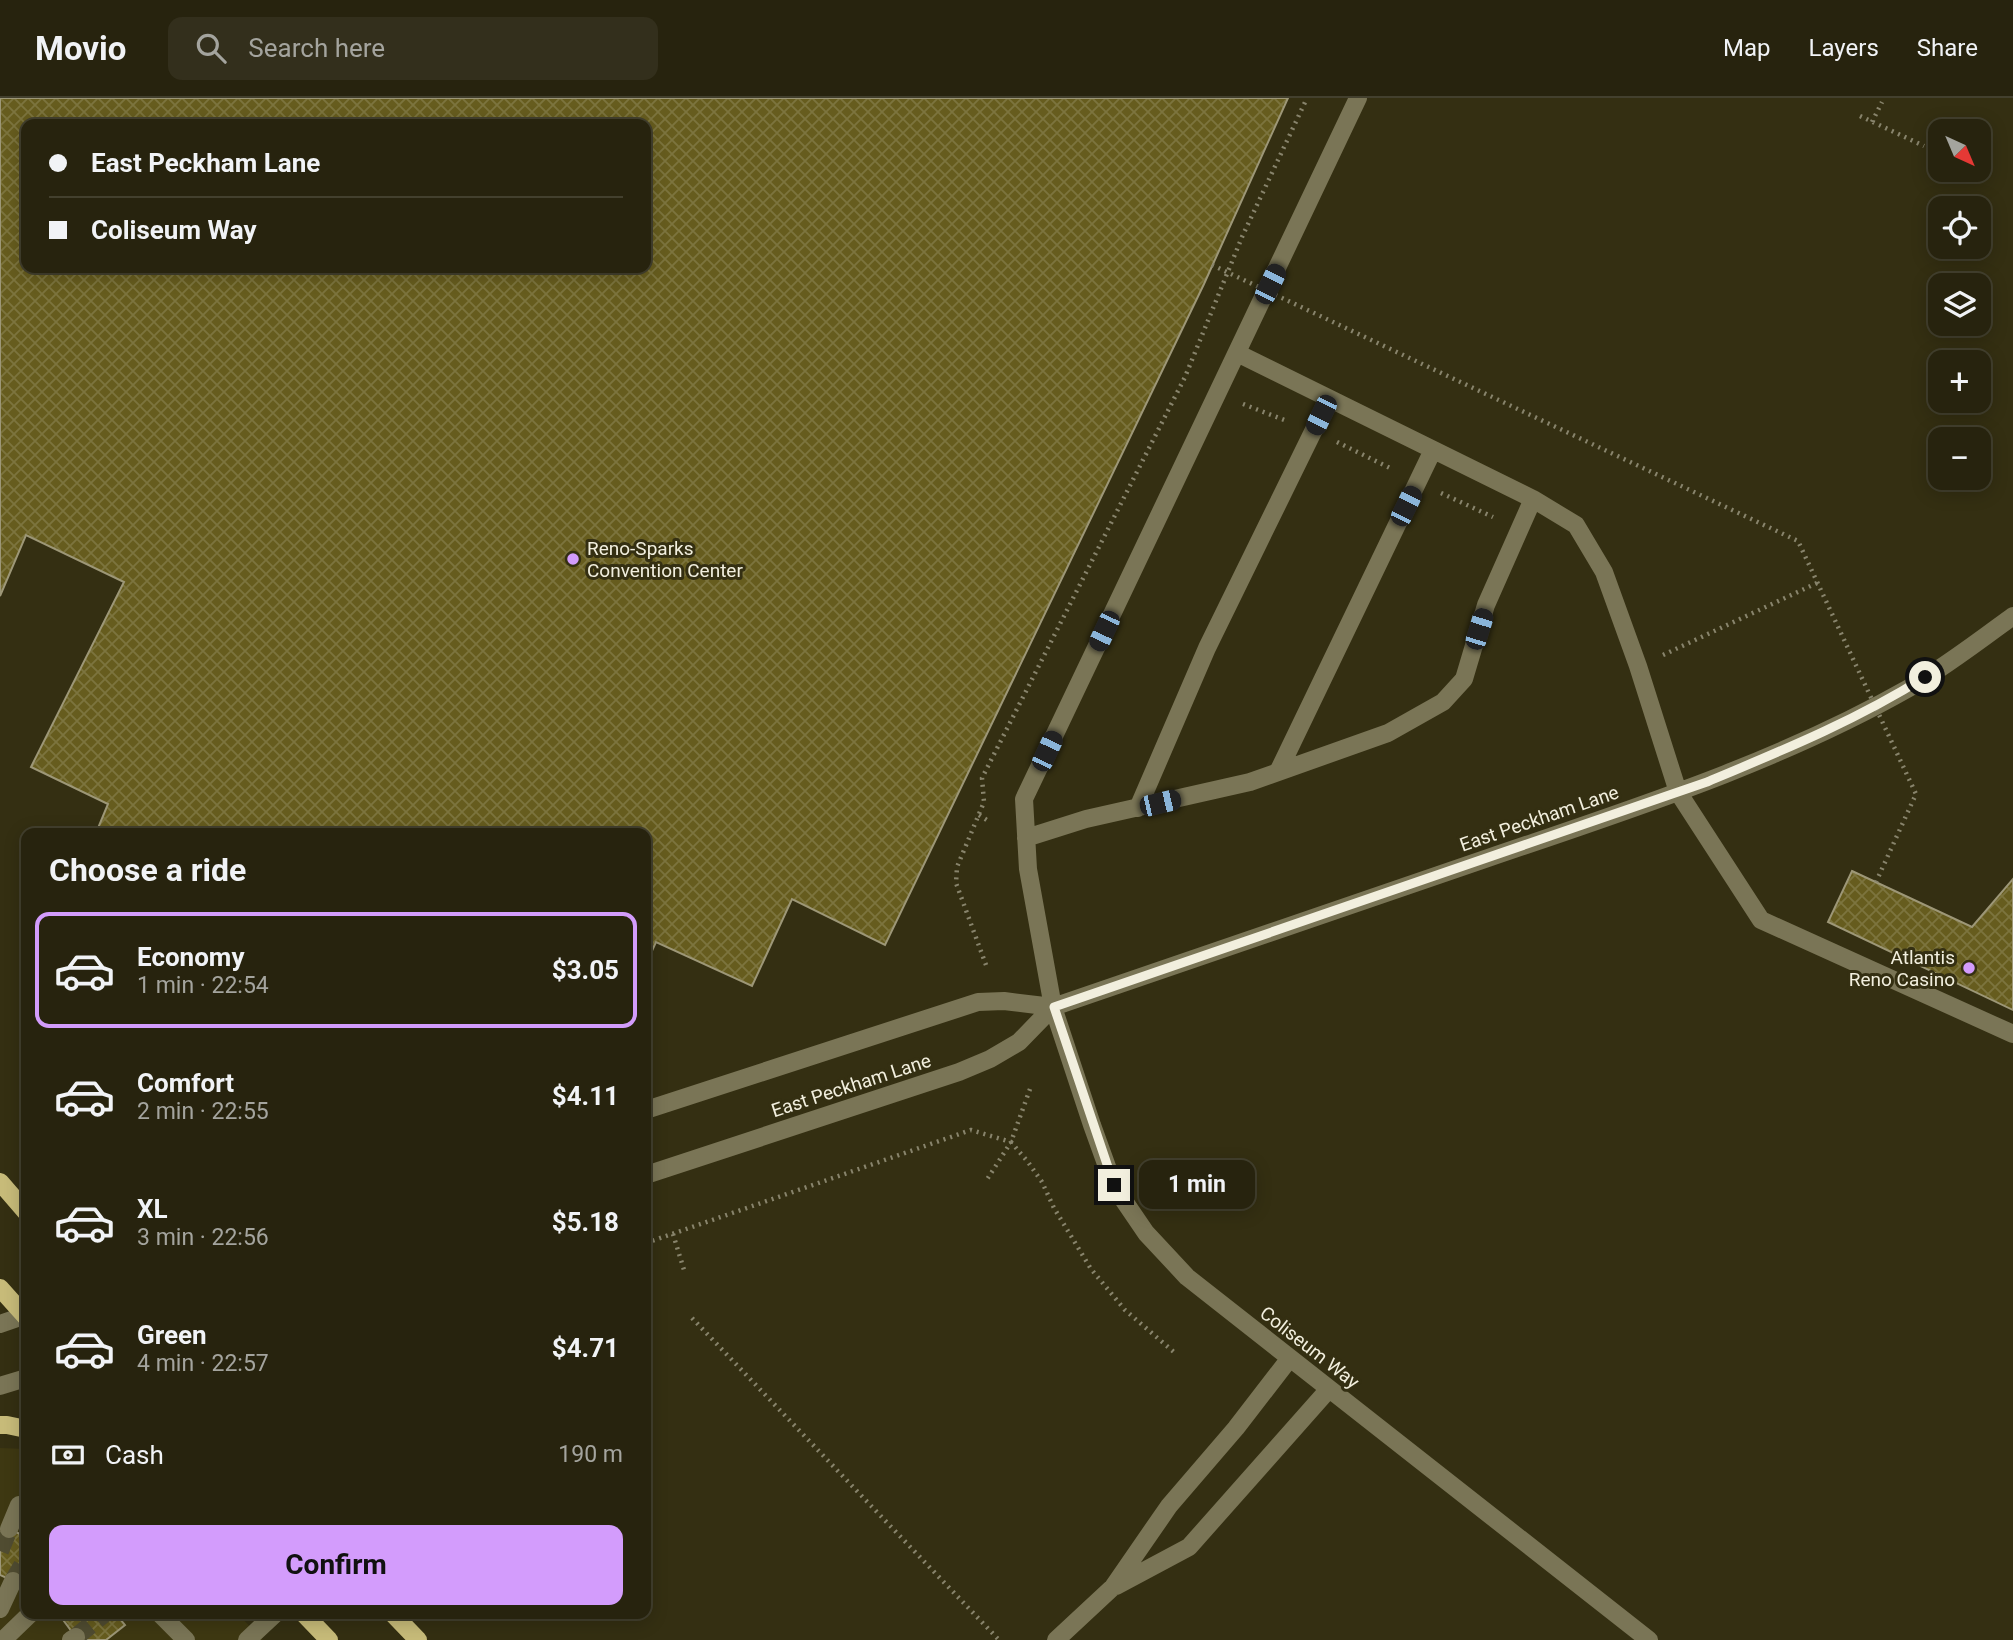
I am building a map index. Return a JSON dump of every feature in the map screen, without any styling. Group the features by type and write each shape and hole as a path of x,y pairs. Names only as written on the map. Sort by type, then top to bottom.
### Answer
{"main road":[{"path":"0,1182 21,1206"},
{"path":"0,1288 21,1311"},
{"path":"0,1425 21,1428"},
{"path":"309,1619 329,1640"},
{"path":"398,1619 415,1637"},
{"path":"402,1619 415,1637"}],"street":[{"path":"1358,98 1237,353 1532,499 1576,525 1604,572 1639,666 1678,792 1760,920 2013,1034"},
{"name":"Coliseum Way","path":"1237,353 1024,799 1028,869 1054,1007 1114,1185 1146,1233 1187,1277 1649,1640"},
{"path":"1138,808 1207,648 1329,399"},
{"path":"1278,772 1433,450"},
{"path":"1026,838 1086,820 1250,782 1388,733 1443,702 1464,679 1486,605 1532,499"},
{"name":"East Peckham Lane","path":"651,1108 978,1002 1004,1001 1054,1007 1678,792 1772,755 1909,688 1959,656 2013,616"},
{"name":"East Peckham Lane","path":"651,1173 960,1072 1019,1042 1054,1007"},
{"path":"0,1324 21,1318"},
{"path":"1056,1640 1112,1587 1169,1506 1236,1428 1290,1358"},
{"path":"0,1386 21,1380"},
{"path":"1112,1587 1189,1547 1329,1389"},
{"path":"9,1529 19,1505 21,1506"},
{"path":"0,1608 13,1581"},
{"path":"2,1639 24,1619"},
{"path":"165,1619 186,1640"},
{"path":"247,1640 270,1619"}],"path":[{"path":"986,965 956,883 957,867 984,802 982,778 1185,377 1242,237 1307,98"},
{"path":"1872,122 1882,102"},
{"path":"1860,116 1924,146"},
{"path":"1212,265 1798,541 1916,794 1876,882"},
{"path":"1243,404 1294,423"},
{"path":"1333,440 1396,471"},
{"path":"1434,489 1497,519"},
{"path":"1639,666 1817,583"},
{"path":"979,815 990,822"},
{"path":"986,1181 1011,1142 1030,1089"},
{"path":"651,1241 971,1130 1011,1142 1042,1182 1054,1208 1091,1269 1125,1310 1175,1353"},
{"path":"673,1234 684,1270"},
{"path":"692,1318 999,1640"}],"shaded area":[{"path":"0,1448 21,1449 21,1619 243,1619 263,1640 0,1640"}],"building":[{"name":"Reno-Sparks Convention Center","path":"0,98 1288,98 1204,284 885,945 792,899 752,986 656,942 651,953 651,828 98,828 108,804 31,767 124,582 26,535 0,596"},
{"name":"Atlantis Reno Casino","path":"1852,871 1972,927 2013,879 2013,1010 1828,922"},
{"path":"4,1526 21,1534 21,1585 0,1575 0,1535"},
{"path":"62,1619 120,1619 125,1625 106,1640 78,1640"}],"tunnel":[{"path":"0,1551 9,1529"},
{"path":"13,1581 21,1567"},
{"path":"76,1637 98,1619"}],"place":[{"name":"Reno-Sparks Convention Center","path":"573,559"},
{"name":"Atlantis Reno Casino","path":"1969,968"}],"route":[{"path":"1114,1185 1054,1007 1707,782 1836,725 1925,677"}]}
